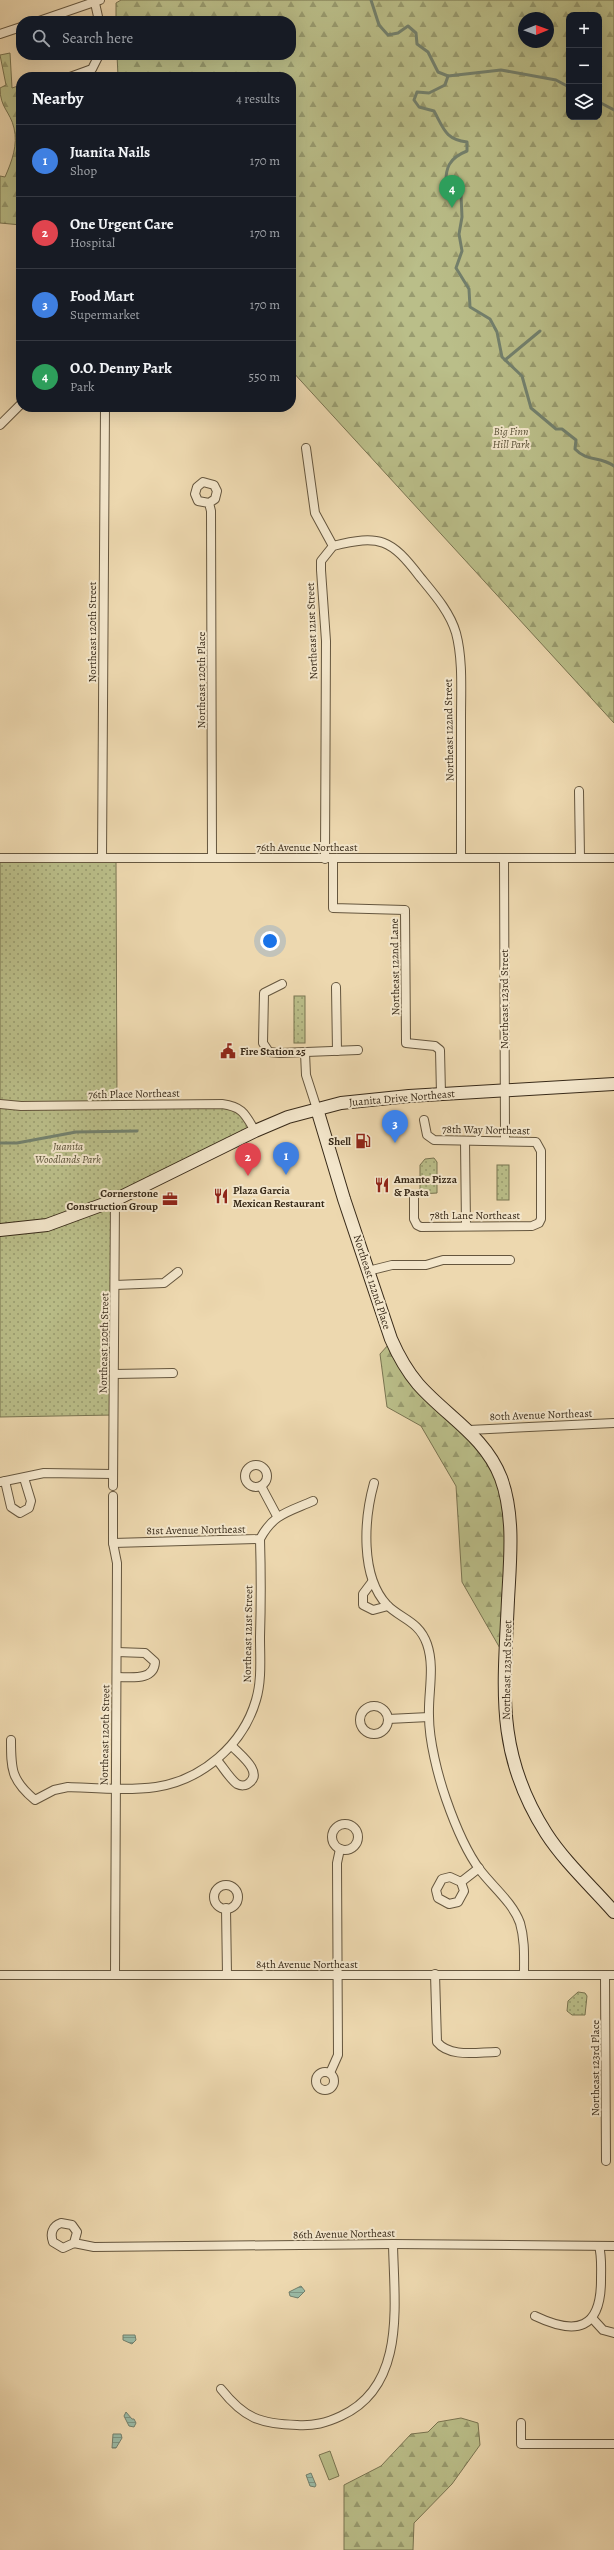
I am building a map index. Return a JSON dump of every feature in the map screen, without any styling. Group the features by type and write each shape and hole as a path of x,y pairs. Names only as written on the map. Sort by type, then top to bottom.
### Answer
{"street":[{"path":"54,16 98,1 99,16"},
{"path":"0,34 16,29"},
{"path":"84,72 92,69 97,60"},
{"path":"0,425 16,409"},
{"name":"Northeast 120th Street","path":"102,857 105,412"},
{"path":"306,448 315,513 333,546"},
{"name":"Northeast 120th Place","path":"209,503 211,511 212,856"},
{"name":"Northeast 122nd Street","path":"333,546 374,540 394,546 406,558 443,606 456,632 458,645 461,858"},
{"name":"Northeast 121st Street","path":"329,859 326,641 321,561 333,546"},
{"path":"579,791 580,858"},
{"name":"76th Avenue Northeast","path":"0,858 212,856 329,859 614,858"},
{"name":"Northeast 123rd Street","path":"504,858 505,1140"},
{"name":"Northeast 122nd Lane","path":"329,859 333,908 405,910 406,1043 435,1046 440,1050 441,1094"},
{"path":"282,984 264,993 263,1043 269,1052 358,1050"},
{"path":"336,987 337,1051"},
{"path":"305,1052 306,1075 317,1109"},
{"name":"Juanita Drive Northeast","path":"0,1230 48,1225 115,1200 255,1130 288,1117 317,1109 364,1099 614,1084"},
{"name":"76th Place Northeast","path":"0,1104 21,1106 222,1104 236,1106 244,1113 255,1130"},
{"name":"Northeast 122nd Place","path":"317,1109 391,1339 404,1364 418,1384 468,1430"},
{"name":"78th Way Northeast","path":"424,1120 427,1135 434,1140 531,1140 538,1143 541,1151 541,1219 538,1224"},
{"path":"465,1141 466,1226"},
{"name":"78th Lane Northeast","path":"414,1197 414,1219 417,1225 421,1227 538,1224"},
{"name":"Northeast 120th Street","path":"113,1486 115,1200"},
{"path":"368,1271 392,1265 426,1264 442,1260 510,1260"},
{"path":"115,1285 164,1283 178,1272"},
{"path":"114,1374 173,1373"},
{"name":"80th Avenue Northeast","path":"468,1430 614,1423"},
{"name":"Northeast 123rd Street","path":"468,1430 483,1445 501,1477 510,1516 504,1709 512,1762 532,1808 547,1834 614,1912"},
{"path":"24,1478 31,1502 29,1508 23,1512 18,1512 11,1507 3,1481 44,1473 113,1474"},
{"path":"374,1484 368,1504 368,1564 372,1582 388,1606 409,1619 427,1643 431,1659 429,1718 445,1798 454,1821 479,1868 520,1923 524,1944 524,1974"},
{"path":"261,1486 277,1516"},
{"name":"Northeast 120th Street","path":"113,1496 113,1542 117,1563 115,1974"},
{"name":"81st Avenue Northeast","path":"113,1542 260,1539 267,1526 277,1516 313,1501"},
{"name":"Northeast 121st Street","path":"11,1740 11,1769 20,1787 35,1800 54,1790 68,1787 155,1787 176,1782 217,1760 232,1746 248,1720 256,1700 260,1675 260,1539"},
{"path":"372,1582 363,1594 363,1605 372,1610 388,1606"},
{"path":"117,1652 145,1653 154,1662 154,1669 151,1674 143,1677 117,1677"},
{"path":"388,1719 429,1718"},
{"path":"217,1760 236,1783 242,1785 250,1783 254,1777 253,1769 232,1746"},
{"path":"330,2073 338,2055 337,1863 340,1849"},
{"path":"461,1882 479,1868"},
{"path":"226,1908 227,1975"},
{"path":"435,1974 437,2042 441,2047 456,2052 496,2052"},
{"name":"84th Avenue Northeast","path":"0,1975 614,1975"},
{"name":"Northeast 123rd Place","path":"605,1975 610,2120 606,2160"},
{"name":"86th Avenue Northeast","path":"74,2243 94,2248 393,2244 614,2246"},
{"path":"221,2389 236,2408 252,2418 271,2424 313,2426 348,2412 365,2402 386,2365 394,2333 393,2244"},
{"path":"535,2316 555,2326 579,2326 592,2318 598,2310 601,2299 599,2246"},
{"path":"592,2318 603,2330 614,2333"},
{"path":"521,2423 521,2444 614,2444"}],"green space":[{"name":"Big Finn Hill Park","path":"121,0 614,0 614,723 296,375 296,72 118,72 117,60 296,60 296,16 116,16 116,3"},
{"path":"10,53 12,88 16,87 16,225 0,223 0,176 5,177 12,159 15,147 15,134 12,122 3,105 0,95 0,88 6,85 0,55"},
{"name":"Juanita Woodlands Park","path":"116,858 117,1105 236,1106 255,1131 115,1200 114,1415 0,1417 0,860"},
{"path":"294,996 305,996 305,1043 294,1043"},
{"path":"434,1158 437,1162 437,1193 420,1194 420,1165 425,1159"},
{"path":"497,1165 509,1165 509,1200 497,1200"},
{"path":"389,1344 401,1364 469,1430 507,1496 505,1657 462,1582 456,1486 421,1426 387,1407 380,1354"},
{"path":"578,1992 585,1993 587,1996 585,2015 572,2015 567,2011 568,2001"},
{"path":"461,2418 478,2423 480,2445 452,2484 414,2523 413,2550 344,2550 344,2485 381,2466 411,2434 428,2432 438,2422"},
{"path":"330,2451 339,2476 329,2480 319,2455"}],"shaded area":[{"path":"301,2286 305,2291 298,2298 290,2296 289,2292"},
{"path":"123,2335 135,2335 136,2340 132,2344 123,2340"},
{"path":"126,2412 132,2419 134,2419 136,2423 134,2427 129,2426 124,2416"},
{"path":"113,2434 121,2434 122,2438 116,2448 112,2448"},
{"path":"311,2473 316,2485 315,2487 310,2486 306,2475"}],"waterway":[{"path":"371,0 379,25 388,35 398,33 408,26 416,33 417,44 428,52 438,72 448,76 445,85 429,93 417,92 414,100 419,107 434,111 443,128 450,136 460,141 467,142 467,151 456,157 449,164 446,174 446,186 461,195 462,217 459,234 462,251 456,268 469,289 470,307 490,319 497,332 502,357 522,376 531,408 556,429 562,429 576,440 575,449 584,456 604,461 614,466"},
{"path":"448,76 501,70 556,80 566,85"},
{"path":"602,104 614,110"},
{"path":"505,360 540,331"},
{"path":"0,1143 17,1143 76,1132 137,1131"}],"place":[{"name":"O.O. Denny Park","path":"452,208"},
{"name":"Fire Station 25","path":"228,1051"},
{"name":"Shell","path":"363,1141"},
{"name":"Food Mart","path":"395,1143"},
{"name":"Juanita Nails","path":"286,1175"},
{"name":"One Urgent Care","path":"248,1176"},
{"name":"Amante Pizza & Pasta","path":"382,1185"},
{"name":"Plaza Garcia Mexican Restaurant","path":"221,1196"},
{"name":"Cornerstone Construction Group","path":"170,1199"}]}
